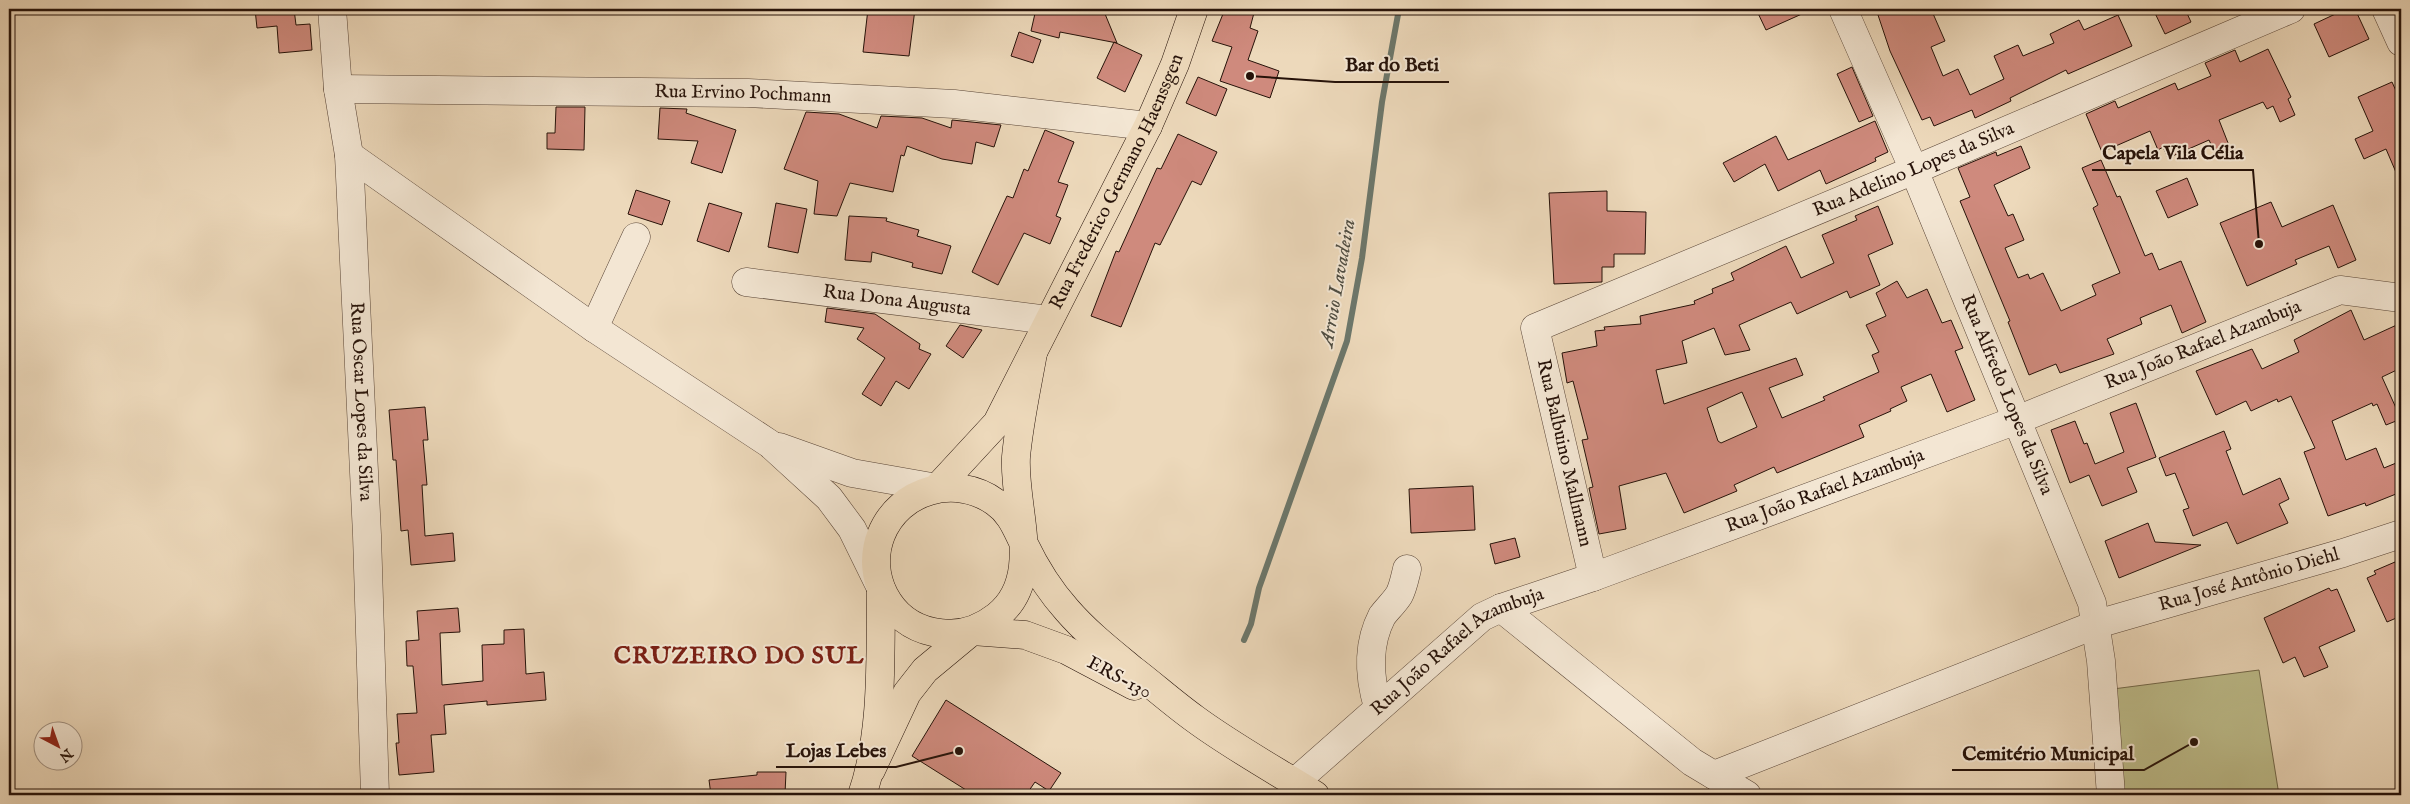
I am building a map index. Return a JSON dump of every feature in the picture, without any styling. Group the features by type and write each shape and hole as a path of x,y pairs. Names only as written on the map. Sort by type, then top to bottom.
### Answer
{"main road":[{"name":"Rua Frederico Germano Haenssgen","path":"1033,353 1048,320 1148,126 1175,64 1194,9"},
{"path":"937,488 997,423 1033,353"},
{"path":"881,589 888,603 898,615 925,631 941,634 957,634 972,631 989,623 1003,612 1014,597 1021,580 1024,544 1015,484 1017,454 1033,353"},
{"path":"871,770 879,688 881,589 877,571 877,552 881,534 890,518 903,504 919,494 937,488 953,487 984,495 1009,515 1018,529 1024,544"},
{"name":"ERS-130","path":"1024,544 1053,592 1089,633 1194,718"},
{"path":"862,795 871,770 907,693 925,670 972,631"},
{"name":"ERS-130","path":"972,631 1025,635 1066,650 1194,718"},
{"path":"1194,718 1305,789"}],"street":[{"name":"Rua Oscar Lopes da Silva","path":"332,9 338,89 349,155 367,535 375,795"},
{"name":"Rua Alfredo Lopes da Silva","path":"1843,9 1914,170 2092,603 2096,624 2111,795"},
{"name":"Rua Adelino Lopes da Silva","path":"1535,328 1914,170 2291,9"},
{"path":"2386,9 2401,42"},
{"name":"Rua Ervino Pochmann","path":"338,89 748,93 954,104 1148,126"},
{"path":"349,155 594,328 770,444 829,498 852,529 881,589"},
{"path":"594,328 636,237"},
{"name":"Rua Dona Augusta","path":"746,282 1048,320"},
{"name":"Rua João Rafael Azambuja","path":"1305,789 1378,707 1482,617 1501,608 1593,577 2017,420 2340,290 2401,298"},
{"name":"Rua Balbuino Mallmann","path":"1535,328 1593,577"},
{"path":"770,444 852,473 937,488"},
{"name":"Rua José Antônio Diehl","path":"1714,775 2096,624 2343,553 2401,534"},
{"path":"1378,707 1372,683 1370,659 1374,636 1383,615 1400,594 1407,569"},
{"path":"1501,608 1692,762 1747,795"}],"green space":[{"path":"2259,670 2279,795 2123,795 2113,689"}],"building":[{"path":"255,9 294,9 296,25 310,24 312,50 279,53 277,26 257,28"},
{"path":"868,9 915,9 909,56 863,52"},
{"path":"1036,9 1103,9 1117,43 1060,32 1059,38 1031,31"},
{"path":"1225,9 1255,9 1250,28 1258,31 1248,60 1279,71 1270,98 1220,81 1232,47 1212,41"},
{"path":"1756,9 1813,9 1766,30"},
{"path":"1876,9 1931,9 1945,41 1931,47 1943,76 1958,69 1970,95 2004,79 1994,56 2018,45 2023,56 2054,43 2050,34 2079,20 2084,30 2118,15 2132,46 2068,74 2066,70 2010,98 2011,101 1975,118 1972,110 1934,126 1930,117 1922,120 1890,51"},
{"path":"2153,9 2185,9 2191,22 2165,34"},
{"path":"2346,9 2355,9 2369,39 2329,57 2314,24"},
{"path":"1019,32 1041,40 1033,63 1011,56"},
{"path":"1114,42 1142,55 1125,92 1097,78"},
{"path":"2268,49 2291,97 2288,99 2295,115 2280,122 2273,106 2267,109 2263,102 2219,120 2230,148 2216,155 2209,140 2168,158 2163,147 2158,150 2150,131 2102,152 2086,114 2115,101 2118,108 2175,83 2178,90 2211,76 2205,63 2235,50 2240,62"},
{"path":"1852,67 1873,116 1859,122 1837,74"},
{"path":"1198,77 1227,89 1216,116 1186,103"},
{"path":"2392,82 2401,102 2401,184 2386,149 2364,159 2355,139 2373,131 2358,97"},
{"path":"556,107 585,107 584,150 547,149 547,133 555,133"},
{"path":"660,108 687,109 686,113 736,130 722,173 691,163 698,141 658,139"},
{"path":"806,112 839,114 877,128 881,116 922,118 951,128 952,120 1001,125 994,147 976,142 972,164 942,159 907,146 904,156 901,155 893,192 850,183 837,216 814,214 818,181 784,169"},
{"path":"1875,121 1888,152 1875,158 1876,161 1826,184 1820,170 1778,191 1765,164 1734,182 1723,163 1776,136 1788,160"},
{"path":"1045,130 1074,142 1058,182 1068,185 1056,216 1061,218 1050,244 1024,233 998,285 972,272 1007,196 1013,198 1024,169 1028,171"},
{"path":"1178,134 1217,152 1201,185 1192,181 1160,245 1155,243 1121,327 1091,316 1116,251 1119,252 1157,168 1161,169"},
{"path":"2021,146 2030,168 1994,185 2008,216 2013,214 2024,240 2005,248 2018,278 2028,274 2030,279 2043,273 2061,311 2096,295 2092,285 2120,273 2093,208 2098,205 2082,168 2101,160 2117,197 2120,196 2145,256 2152,253 2159,270 2181,261 2206,322 2182,333 2171,305 2140,318 2142,324 2107,339 2114,354 2060,373 2056,364 2029,375 2008,322 2010,321 1960,201 1970,197 1958,168 1996,152 1997,156"},
{"path":"2187,178 2198,205 2168,218 2156,191"},
{"path":"636,190 670,201 662,225 628,214"},
{"path":"1607,191 1607,211 1646,212 1645,254 1614,254 1614,267 1602,267 1602,282 1554,284 1549,193"},
{"path":"2271,202 2282,227 2333,205 2356,260 2338,268 2329,246 2295,260 2297,264 2247,286 2220,223"},
{"path":"709,203 742,213 729,252 697,241"},
{"path":"776,203 807,209 798,253 768,247"},
{"path":"1878,206 1893,244 1868,255 1880,285 1850,298 1847,291 1797,314 1791,302 1739,325 1750,350 1725,355 1714,328 1682,341 1687,363 1656,370 1664,404 1796,358 1803,375 1769,388 1782,418 1825,400 1823,397 1879,372 1872,355 1879,352 1866,325 1886,316 1876,293 1897,281 1907,298 1927,289 1942,323 1951,320 1963,348 1955,351 1975,400 1947,412 1931,374 1901,387 1907,401 1890,409 1891,411 1859,425 1864,437 1777,473 1774,467 1734,485 1737,491 1684,513 1666,473 1619,486 1626,529 1599,534 1589,488 1593,487 1582,440 1588,439 1573,381 1567,383 1562,353 1597,346 1595,331 1605,330 1604,327 1641,324 1640,316 1695,304 1694,301 1713,293 1712,289 1734,280 1731,273 1786,246 1801,278 1834,263 1822,235 1857,220 1855,216","holes":["1742,392 1757,427 1721,443 1718,441 1707,408"]},
{"path":"849,216 887,218 886,221 919,230 917,236 951,246 942,274 912,267 913,263 872,252 871,262 845,260"},
{"path":"827,308 875,314 920,344 919,349 931,354 909,389 896,381 881,406 862,394 885,358 857,339 864,328 825,322"},
{"path":"2351,310 2364,340 2401,323 2401,368 2382,377 2401,419 2386,425 2377,404 2373,406 2372,403 2332,421 2346,460 2376,448 2384,468 2401,461 2401,492 2366,506 2365,503 2328,516 2304,452 2315,448 2291,396 2278,402 2277,399 2251,411 2246,401 2216,415 2196,371 2252,349 2262,369 2299,352 2294,340"},
{"path":"960,325 982,330 963,358 946,346"},
{"path":"2136,403 2156,457 2127,468 2137,492 2102,506 2089,475 2070,483 2051,430 2075,421 2084,444 2087,443 2095,464 2124,452 2110,413"},
{"path":"425,407 428,440 423,440 427,485 422,485 425,536 453,533 455,561 411,565 408,530 401,531 396,460 393,460 389,410"},
{"path":"2224,431 2231,449 2226,451 2243,495 2280,478 2289,499 2279,504 2288,523 2237,544 2227,522 2193,536 2183,510 2189,508 2175,473 2166,476 2159,458"},
{"path":"1473,486 1475,530 1411,533 1409,489"},
{"path":"2148,523 2155,542 2201,545 2119,578 2105,541"},
{"path":"1515,538 1520,557 1495,564 1490,544"},
{"path":"2395,562 2401,577 2401,616 2387,622 2367,578 2376,574 2374,571"},
{"path":"2329,588 2331,591 2337,589 2355,631 2319,647 2328,667 2304,677 2295,657 2283,663 2264,618"},
{"path":"458,608 460,632 440,633 442,685 483,681 482,645 504,644 504,630 524,629 526,674 544,672 546,700 487,705 487,701 444,705 446,734 431,735 434,772 399,775 396,743 399,743 397,714 417,713 413,666 407,666 406,641 419,640 417,611"},
{"path":"946,700 1061,773 1049,791 1035,782 1026,795 974,795 912,756"},
{"path":"757,772 786,772 785,794 711,795 709,780 757,775"}],"waterway":[{"name":"Arroio Lavadeira","path":"1244,640 1251,624 1259,588 1347,341 1362,258 1382,102 1399,9"}],"place":[{"name":"Bar do Beti","path":"1250,76"},
{"name":"Capela Vila Célia","path":"2259,244"},
{"name":"Cemitério Municipal","path":"2194,742"},
{"name":"Lojas Lebes","path":"959,751"}],"district":[{"name":"CRUZEIRO DO SUL","path":"739,656"}]}
